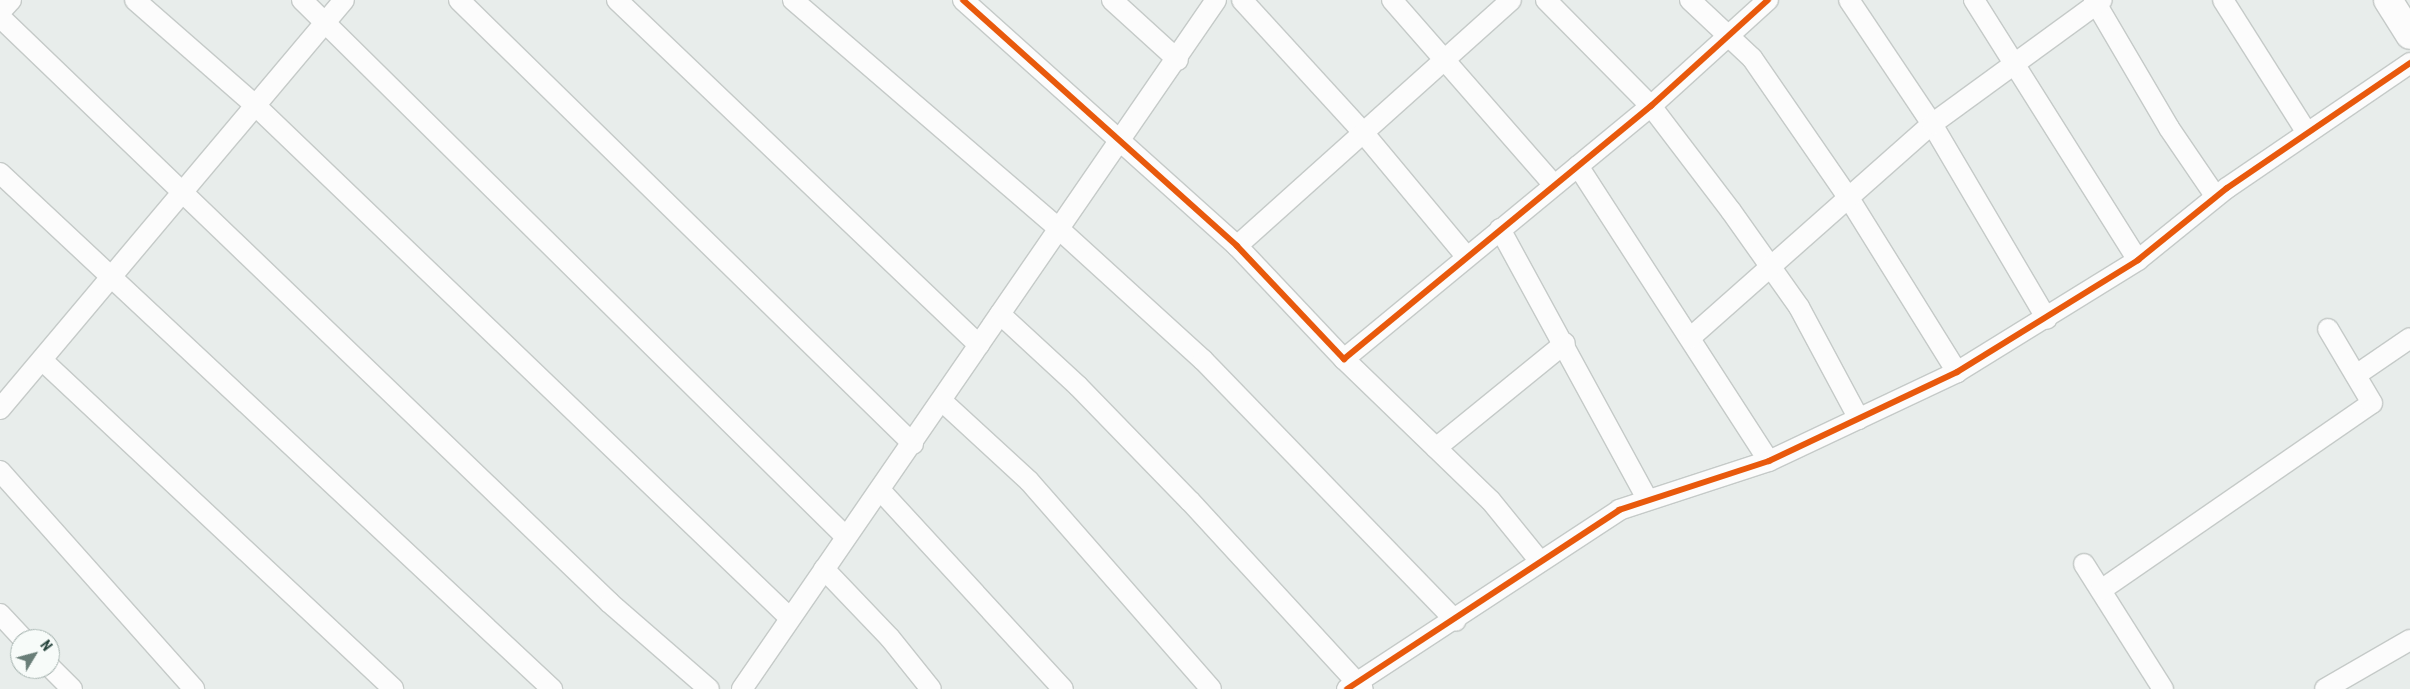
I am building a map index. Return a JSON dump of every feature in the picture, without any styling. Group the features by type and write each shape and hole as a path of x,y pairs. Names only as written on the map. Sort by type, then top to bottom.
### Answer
{"main road":[{"path":"2388,0 2410,34"}],"street":[{"path":"0,12 11,0"},
{"path":"135,0 256,106 790,618"},
{"path":"302,0 846,538"},
{"path":"3,396 42,360 181,188 256,106 344,0"},
{"path":"459,0 913,444"},
{"path":"617,0 979,345"},
{"path":"793,0 1059,229 1203,360 1456,621"},
{"path":"963,0 1123,139 1237,246 1344,359 1491,501 1540,560"},
{"path":"1112,0 1178,60"},
{"path":"742,689 913,444 1000,314 1178,60 1216,0"},
{"path":"1242,0 1361,130 1466,256"},
{"path":"1392,0 1554,185"},
{"path":"1237,246 1361,130 1511,0"},
{"path":"1546,0 1651,106 1799,307 1859,419"},
{"path":"1690,0 1752,58 1850,200 1957,372"},
{"path":"1344,359 1466,256 1651,106 1768,0"},
{"path":"1849,0 1932,124 2047,318"},
{"path":"1974,0 2015,60 2138,260"},
{"path":"2223,0 2307,133"},
{"path":"1690,338 1771,270 1932,124 2015,60 2097,1 2216,197"},
{"path":"0,17 181,188 610,603 709,689"},
{"path":"1000,314 1078,386 1356,687 1456,621 1540,560 1619,510 1646,498 1769,461 1957,372 2138,260 2216,197 2410,63"},
{"path":"1578,166 1769,461"},
{"path":"0,174 552,689"},
{"path":"1500,229 1565,343 1646,498"},
{"path":"2101,590 2372,403 2328,329"},
{"path":"2356,375 2410,338"},
{"path":"1436,448 1565,343"},
{"path":"42,360 393,689"},
{"path":"942,401 1029,481 1211,689"},
{"path":"0,471 194,689"},
{"path":"880,490 1063,689"},
{"path":"2084,564 2163,689"},
{"path":"824,569 890,638 931,689"},
{"path":"0,614 14,629"},
{"path":"2325,689 2410,640"}],"cycle path":[{"path":"963,0 1237,246 1344,359 1651,106 1768,0"},
{"path":"1347,689 1619,510 1769,461 1957,372 2138,260 2227,188 2410,63"}]}
